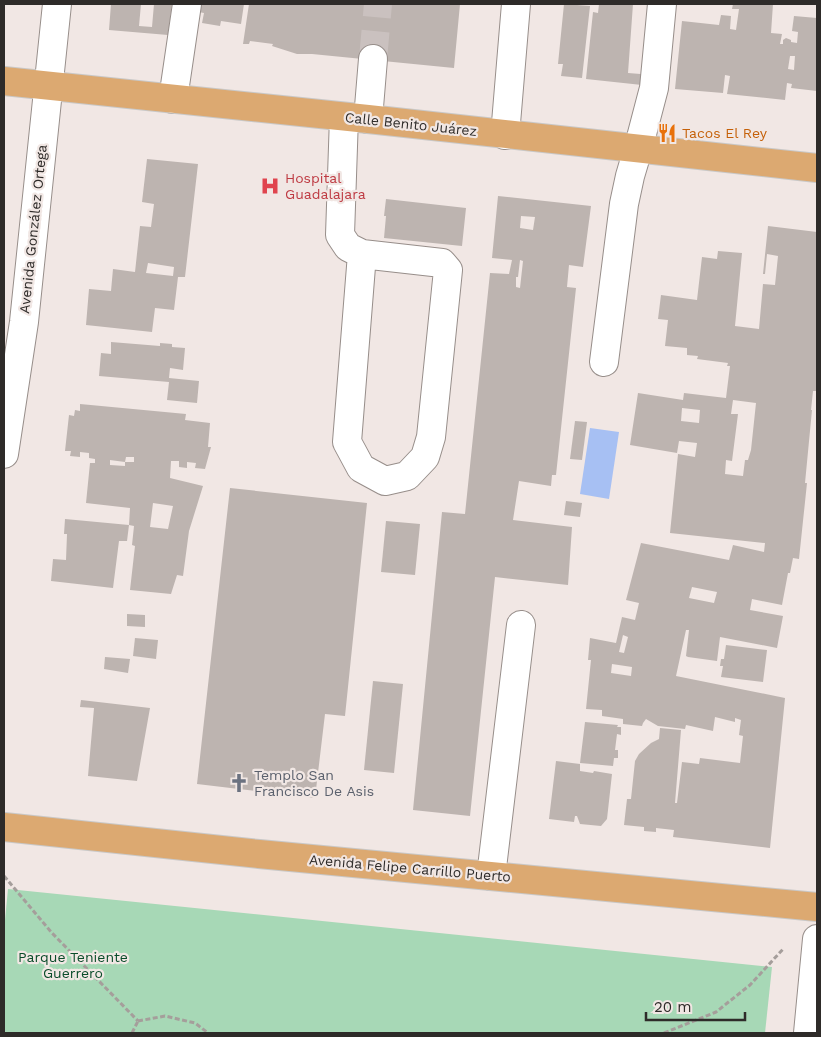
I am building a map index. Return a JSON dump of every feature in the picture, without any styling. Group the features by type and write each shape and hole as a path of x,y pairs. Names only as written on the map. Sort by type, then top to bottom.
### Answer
{"main road":[{"name":"Calle Benito Juárez","path":"4,81 817,168"},
{"name":"Avenida Felipe Carrillo Puerto","path":"4,827 259,854 817,907"}],"street":[{"name":"Avenida González Ortega","path":"4,454 24,322 57,4"},
{"path":"173,99 187,4"},
{"path":"505,135 516,4"},
{"path":"604,362 624,204 654,88 662,4"},
{"path":"362,254 347,442 361,468 385,481 407,476 425,457 431,437 448,270 442,263 362,254 348,247 340,235 356,118 373,59"},
{"path":"491,876 520,625"},
{"path":"808,1033 817,939"}],"path":[{"path":"4,876 52,933 138,1021"},
{"path":"664,1033 716,1012 750,985 784,948"},
{"path":"138,1021 165,1016 196,1024 208,1033"},
{"path":"132,1033 138,1021"}],"green space":[{"name":"Parque Teniente Guerrero","path":"8,889 772,967 765,1033 4,1033 4,930"}],"water":[{"path":"590,428 619,432 609,499 580,494"}],"building":[{"path":"111,4 141,4 139,26 152,27 154,4 172,4 168,35 109,30"},
{"path":"194,4 244,4 241,24 221,21 220,26 202,23 204,13 193,11"},
{"path":"249,4 460,4 454,68 297,54 272,46 273,44 250,41 249,44 243,44"},
{"path":"564,4 590,6 582,78 561,76 563,64 558,64"},
{"path":"599,4 633,4 628,73 653,75 642,85 586,79 593,12 598,13"},
{"path":"733,4 773,4 771,33 782,34 780,44 783,44 783,40 786,38 791,40 791,42 797,43 798,32 792,31 794,16 817,18 817,91 791,88 792,84 787,83 785,100 727,94 730,76 725,75 723,93 675,89 682,21 719,25 721,15 731,16 730,29 736,30 739,9 732,9","holes":["790,56 795,56 794,70 788,69"]},
{"path":"147,159 198,164 185,277 178,277 174,310 155,308 152,332 86,325 89,289 111,291 113,269 135,272 140,226 151,227 154,204 142,202","holes":["148,263 174,267 173,276 146,273"]},
{"path":"498,196 591,206 583,267 569,265 567,287 576,288 556,475 552,475 551,486 519,481 513,520 572,527 568,585 495,577 470,816 413,810 442,512 465,514 490,273 509,274 512,260 492,258","holes":["521,216 535,217 533,230 520,228","520,260 523,261 520,288 516,287"]},
{"path":"386,199 466,208 462,246 384,238"},
{"path":"768,226 817,232 817,391 813,391 805,483 807,483 799,559 793,558 782,605 752,599 750,610 783,616 777,648 720,637 717,661 688,657 686,656 689,630 686,630 676,676 785,698 770,848 673,837 674,830 656,828 656,832 644,831 644,827 624,825 627,799 631,799 635,761 639,754 651,743 659,739 660,728 681,730 675,803 677,803 682,762 699,764 700,758 740,763 743,736 739,735 741,720 735,718 735,722 715,717 713,731 686,725 685,729 658,726 646,719 642,726 623,724 623,719 602,716 602,710 586,709 591,660 588,660 590,638 616,643 622,617 635,620 639,603 626,600 641,543 729,560 733,545 764,552 765,543 670,533 678,454 695,457 697,443 679,441 677,453 630,445 638,393 683,400 684,393 726,398 730,366 727,366 728,363 697,359 698,356 687,355 687,348 665,346 668,320 658,319 661,295 697,300 702,257 717,259 718,251 742,253 735,326 759,329 763,284 775,285 778,256 767,254 765,274 763,274","holes":["733,400 756,403 751,450 748,460 745,460 743,476 725,474 726,460 732,461 738,414 731,414","682,408 700,410 699,423 681,421","692,587 717,592 714,603 689,598","623,635 628,637 624,653 619,652","612,664 632,667 631,676 611,673"]},
{"path":"111,342 160,346 160,343 172,344 172,347 185,348 183,370 170,368 169,378 199,381 197,403 167,400 169,382 99,376 101,353 111,354"},
{"path":"80,404 186,414 185,420 210,423 208,447 211,447 205,469 195,468 196,463 187,462 187,468 179,467 179,461 171,461 170,478 203,486 189,531 183,576 177,575 171,594 130,590 135,546 132,545 134,526 129,525 130,508 86,503 90,463 95,463 95,459 89,458 89,453 80,452 80,457 70,456 71,451 65,451 69,415 74,416 75,410 80,411","holes":["126,457 134,457 134,462 125,462","110,460 125,462 125,466 110,465","153,503 173,506 168,529 150,527"]},
{"path":"575,421 587,422 582,460 570,459"},
{"name":"Templo San Francisco De Asis","path":"230,488 367,503 345,716 325,714 315,798 197,784"},
{"path":"566,501 582,503 580,517 564,515"},
{"path":"65,519 129,525 127,541 119,541 113,588 51,581 53,559 66,560 67,534 64,534"},
{"path":"386,521 420,524 415,575 381,572"},
{"path":"127,614 145,615 145,627 127,626"},
{"path":"135,638 158,640 156,659 133,656"},
{"path":"726,645 767,650 763,682 721,677 723,666 720,666 721,659 724,659"},
{"path":"105,657 130,659 128,673 104,669"},
{"path":"373,681 403,684 394,773 364,770"},
{"path":"81,700 150,708 137,781 88,776 94,708 80,707"},
{"path":"585,722 618,725 617,727 621,727 621,735 617,734 615,750 618,750 618,758 614,758 613,766 580,763"},
{"path":"556,761 580,764 580,771 612,774 607,819 601,826 580,824 577,816 575,816 574,822 549,819"}],"tunnel":[{"path":"373,59 378,4"}],"place":[{"name":"Tacos El Rey","path":"667,133"},
{"name":"Hospital Guadalajara","path":"270,186"},
{"name":"Templo San Francisco De Asis","path":"239,783"}]}
